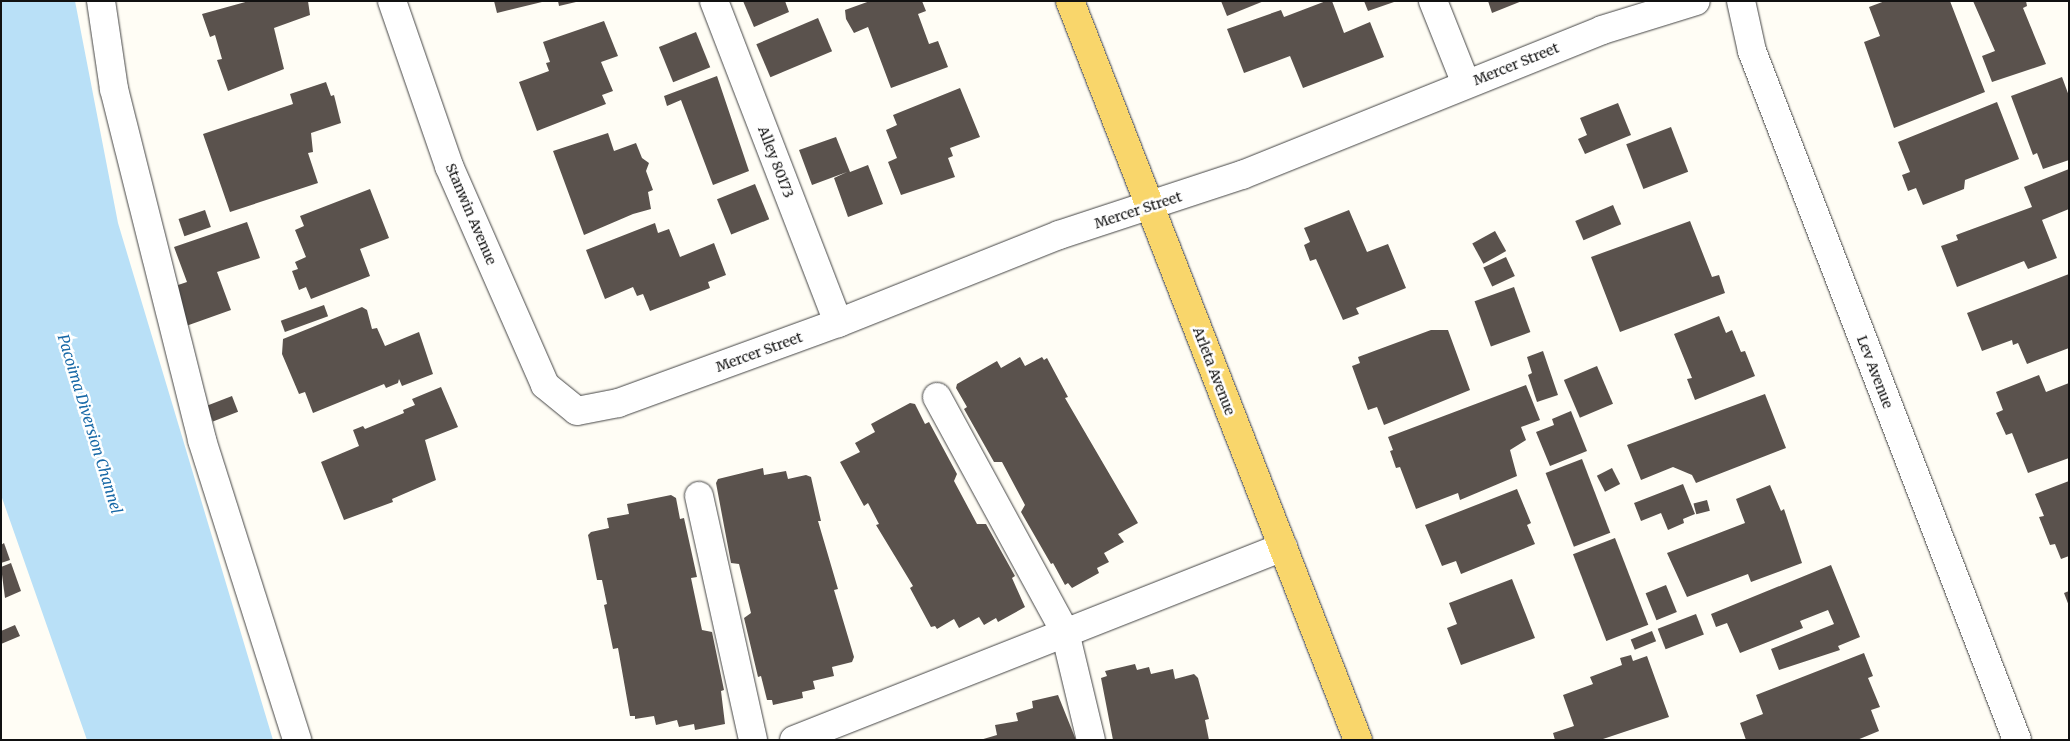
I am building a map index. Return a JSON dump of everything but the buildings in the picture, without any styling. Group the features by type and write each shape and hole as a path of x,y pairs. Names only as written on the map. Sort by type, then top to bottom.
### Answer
{"main road":[{"name":"Arleta Avenue","path":"1070,1 1358,740"}],"street":[{"path":"101,1 114,89 202,440 297,740"},
{"name":"Stanwin Avenue","path":"392,1 449,166 544,385 577,411"},
{"name":"Alley 80173","path":"714,1 838,323"},
{"path":"1433,1 1466,84"},
{"name":"Mercer Street","path":"577,411 618,403 838,323 1059,235 1150,208 1242,175 1602,30 1696,1"},
{"name":"Lev Avenue","path":"1741,1 1752,51 2017,740"},
{"path":"937,397 1065,632 1091,740"},
{"path":"699,496 754,740"},
{"path":"794,740 1283,547"}],"water":[{"name":"Pacoima Diversion Channel","path":"1,1 75,1 118,223 273,740 87,740 1,495"}]}
